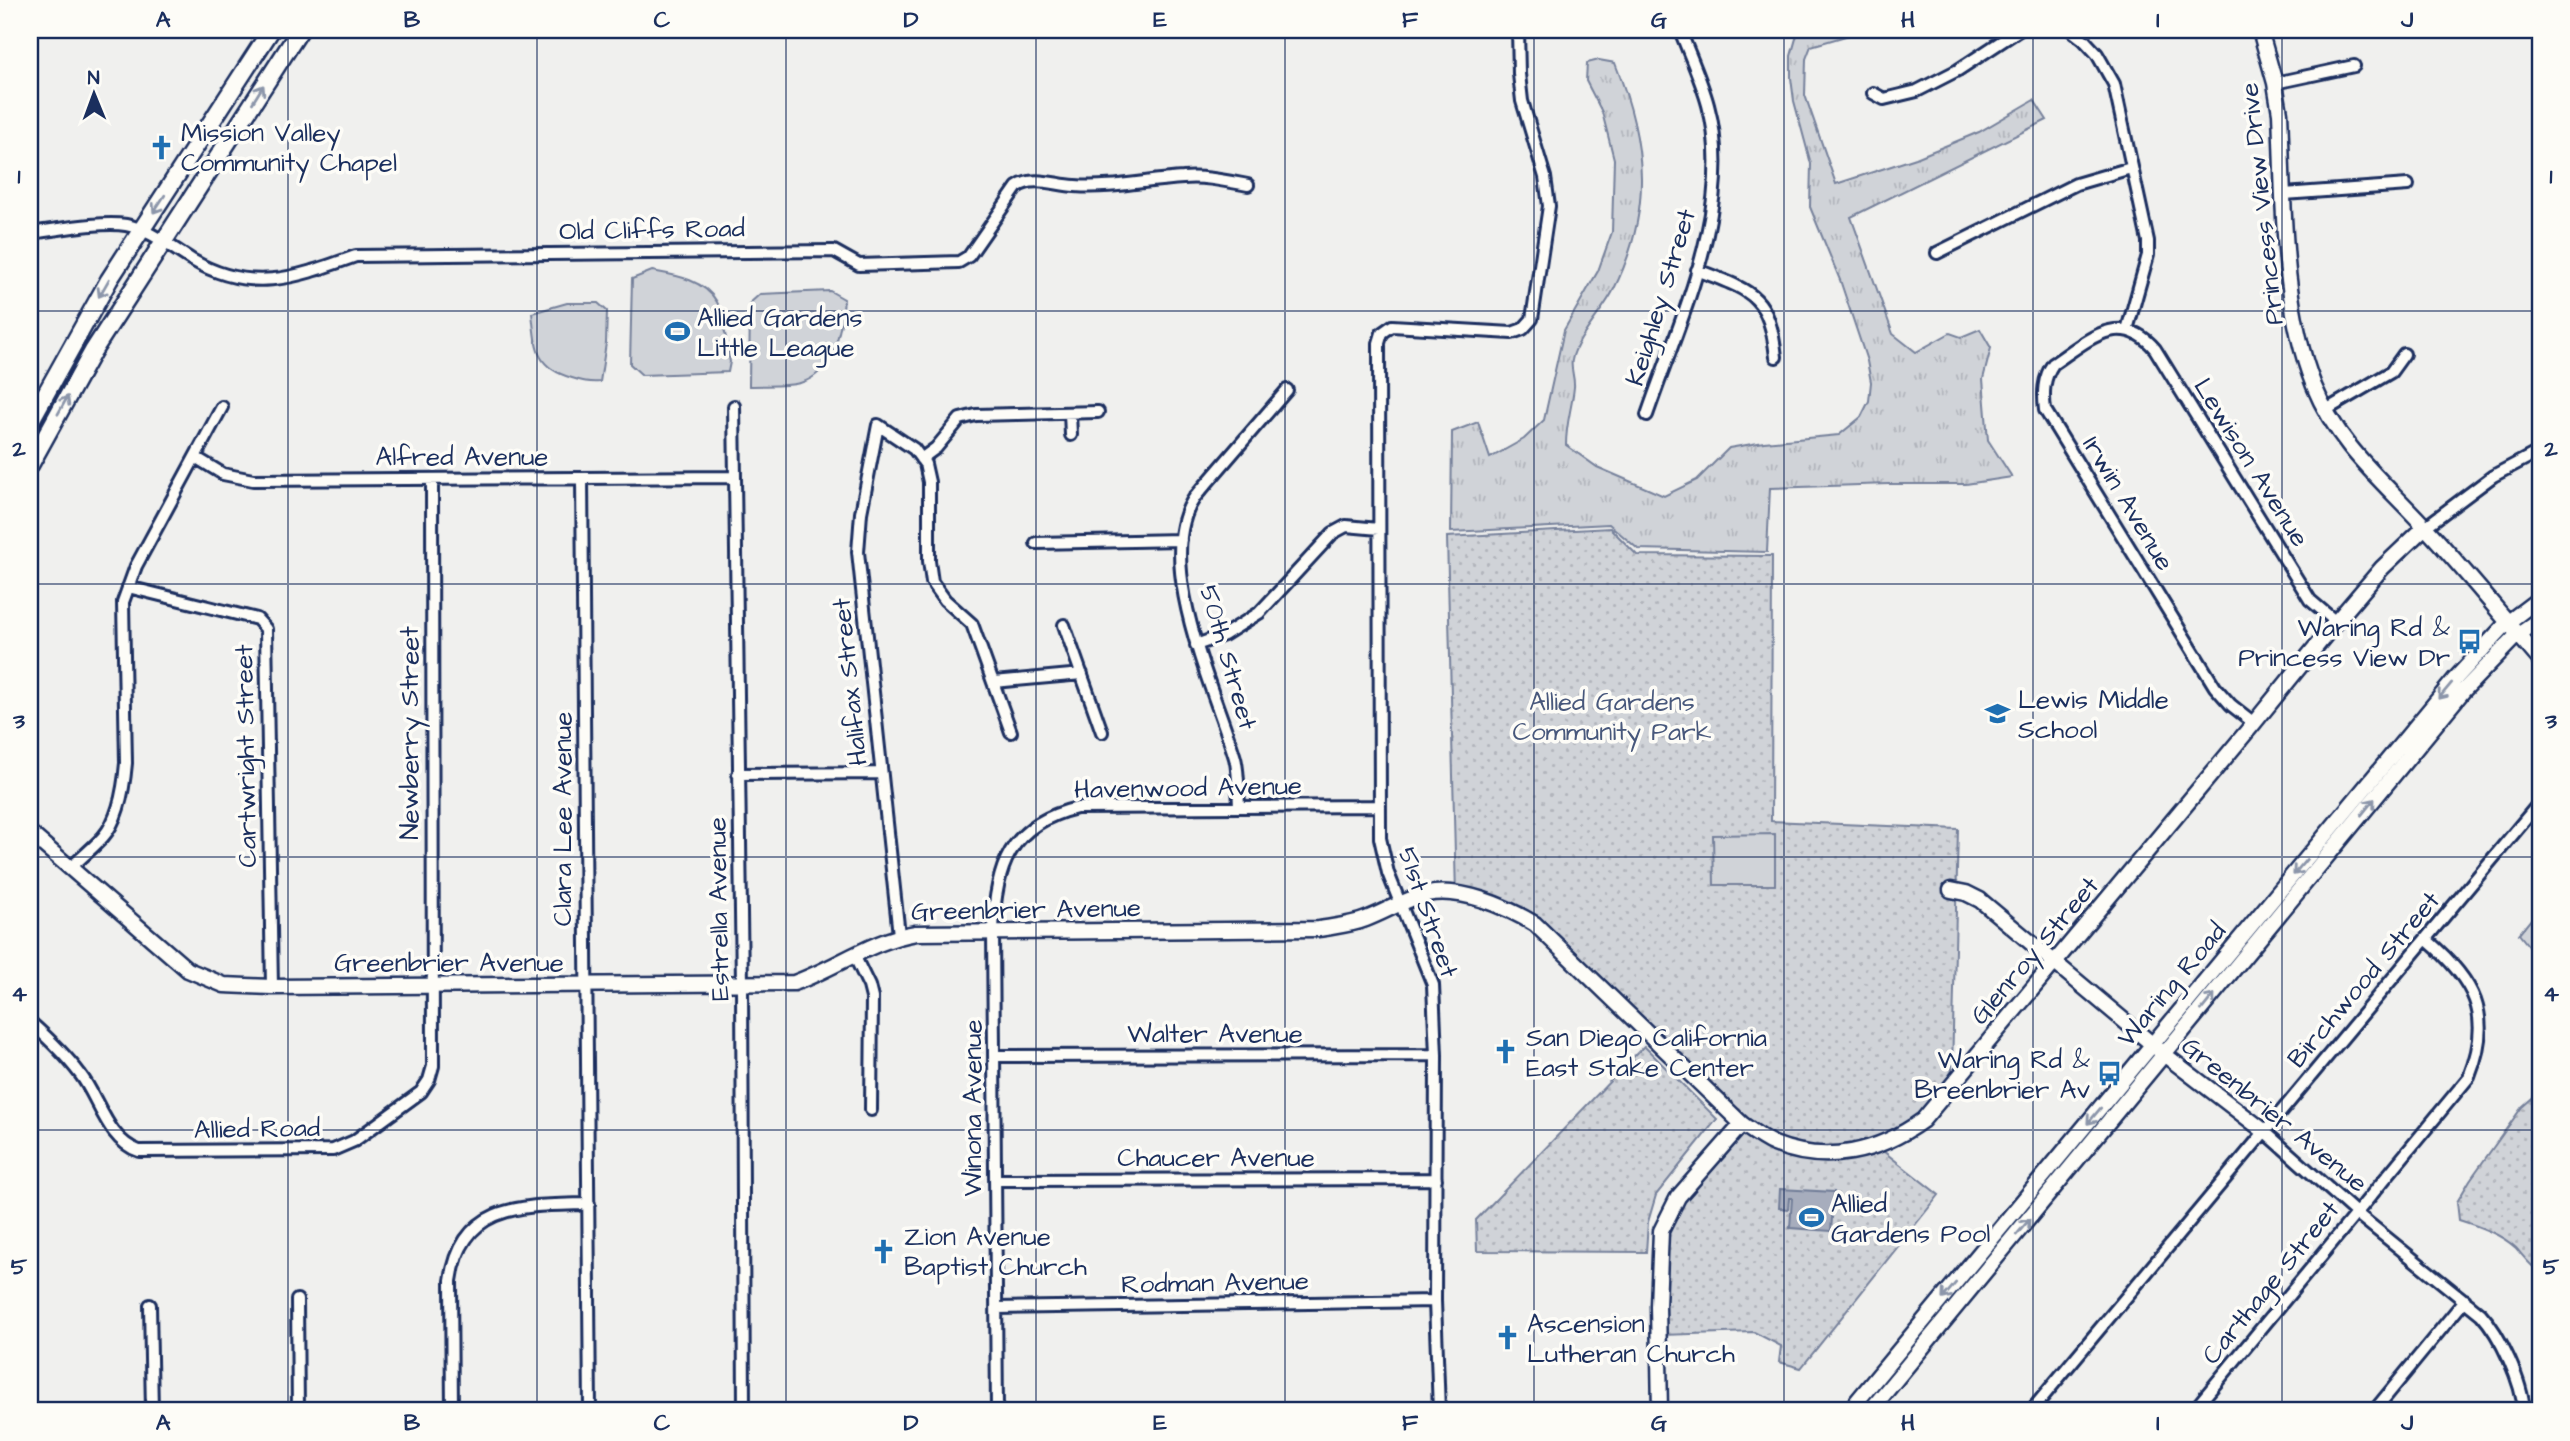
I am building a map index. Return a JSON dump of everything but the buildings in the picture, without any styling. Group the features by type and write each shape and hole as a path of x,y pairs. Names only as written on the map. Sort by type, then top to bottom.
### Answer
{"main road":[{"path":"30,422 109,280 271,30"},
{"path":"30,465 93,351 300,30"}],"street":[{"name":"51st Street","path":"1439,1411 1435,1301 1436,1055 1433,985 1388,873 1380,838 1379,344 1382,333 1392,326 1512,333 1523,330 1532,318 1549,206 1545,177 1522,101 1518,30"},
{"name":"Keighley Street","path":"1647,415 1697,270 1712,214 1714,152 1708,105 1679,30"},
{"path":"1873,93 1884,99 1917,91 1958,70 2019,30"},
{"path":"2071,30 2097,54 2114,83 2148,241 2148,255 2127,330"},
{"name":"Princess View Drive","path":"2260,30 2275,83 2280,113 2291,297 2301,345 2315,386 2345,442 2368,471 2425,527 2540,660"},
{"path":"2275,83 2354,66"},
{"path":"1937,253 2076,184 2131,168"},
{"name":"Old Cliffs Road","path":"30,233 126,225 142,231 199,264 236,278 259,280 294,278 356,256 834,251 859,265 959,262 969,256 1017,187 1023,183 1035,180 1076,186 1113,186 1183,178 1210,178 1248,185"},
{"path":"2284,194 2408,185"},
{"path":"1697,270 1740,286 1758,300 1771,324 1776,357"},
{"name":"Lewison Avenue","path":"2127,330 2145,338 2155,349 2310,600 2336,622"},
{"name":"Irwin Avenue","path":"2127,330 2102,332 2053,364 2048,370 2043,393 2045,410 2215,687 2231,705 2254,723"},
{"path":"2326,410 2391,372 2404,354"},
{"name":"50th Street","path":"1239,806 1236,761 1196,645 1182,586 1181,540 1187,508 1191,502 1287,390"},
{"name":"Estrella Avenue","path":"734,406 742,984 744,1411"},
{"path":"70,868 104,836 124,785 126,763 123,602 136,566 222,407"},
{"path":"1011,732 972,624 945,600 932,582 929,561 929,482 925,464 921,459 936,447 960,419 976,415 1098,412"},
{"path":"1070,413 1071,435"},
{"name":"Halifax Street","path":"899,936 858,552 861,513 878,425 914,449 921,459"},
{"name":"Glenroy Street","path":"1742,1124 1774,1144 1815,1154 1853,1154 1901,1136 1923,1120 2382,568 2425,527 2493,476 2540,451"},
{"name":"Alfred Avenue","path":"195,457 223,474 253,481 735,477"},
{"name":"Clara Lee Avenue","path":"582,478 590,1411"},
{"name":"Newberry Street","path":"432,479 433,986"},
{"path":"1196,645 1224,635 1259,614 1333,533 1346,526 1379,529"},
{"path":"1036,543 1181,540"},
{"name":"Cartwright Street","path":"128,587 257,620 266,629 272,987"},
{"name":"Waring Road","path":"1849,1411 2455,679 2507,622 2540,598"},
{"name":"Waring Road","path":"1870,1411 2463,691 2518,634 2540,619"},
{"path":"1065,625 1102,732"},
{"path":"994,682 1082,674"},
{"path":"738,774 881,773"},
{"name":"Birchwood Street","path":"2031,1411 2540,802"},
{"name":"Havenwood Avenue","path":"993,931 995,888 1007,857 1032,829 1053,816 1077,808 1379,806"},
{"name":"Greenbrier Avenue","path":"30,833 188,970 224,985 272,987 794,983 816,975 881,941 916,933 1319,929 1367,919 1401,902 1426,894 1445,892 1509,909 1535,924 1742,1124"},
{"name":"Greenbrier Avenue","path":"1951,890 1980,900 2165,1055 2264,1131 2356,1213 2481,1314 2495,1332 2523,1394 2524,1411"},
{"name":"Winona Avenue","path":"993,931 997,1411"},
{"name":"Carthage Street","path":"2193,1411 2469,1077 2480,1026 2471,990 2454,963 2427,940"},
{"path":"854,955 872,998 871,1110"},
{"name":"Allied Road","path":"30,1022 82,1076 118,1138 133,1149 145,1152 325,1151 354,1141 426,1087 433,1066 433,986"},
{"name":"Walter Avenue","path":"995,1056 1436,1055"},
{"path":"1660,1411 1658,1306 1661,1231 1678,1197 1742,1124"},
{"name":"Chaucer Avenue","path":"995,1180 1436,1179"},
{"path":"452,1411 451,1280 456,1259 465,1240 480,1224 507,1210 527,1206 589,1204"},
{"path":"297,1300 298,1411"},
{"path":"2374,1411 2465,1300"},
{"name":"Rodman Avenue","path":"997,1308 1435,1301"},
{"path":"150,1305 152,1411"}],"green space":[{"path":"1806,30 1863,31 1811,46 1806,59 1805,95 1836,184 1916,158 1979,132 2034,100 2047,120 1851,217 1893,334 1916,352 1950,333 1961,337 1980,329 1991,348 1983,379 1988,440 2012,477 1966,484 1770,488 1767,552 1638,549 1609,524 1451,532 1452,432 1478,422 1490,458 1524,439 1544,420 1564,330 1598,271 1612,232 1614,159 1602,112 1586,81 1587,63 1599,60 1615,63 1634,121 1639,149 1640,205 1626,262 1613,291 1574,352 1574,387 1566,445 1597,467 1664,496 1697,480 1729,448 1839,435 1861,417 1869,401 1871,382 1867,361 1840,280 1810,207 1811,164 1794,101 1791,56 1797,35"},
{"name":"Allied Gardens Little League","path":"652,271 688,279 711,294 717,302 723,322 730,362 728,372 642,375 630,364 632,279"},
{"path":"830,291 844,299 843,311 834,348 821,370 800,383 749,386 750,303 760,294"},
{"path":"567,303 598,303 607,311 606,343 600,382 582,381 560,373 550,368 539,354 532,313"},
{"name":"Allied Gardens Community Park","path":"1610,528 1637,555 1772,556 1771,821 1958,829 1952,1070 1931,1112 1878,1147 1939,1195 1801,1368 1779,1362 1781,1346 1754,1332 1661,1335 1663,1227 1741,1124 1543,932 1456,895 1447,537"},
{"path":"1775,834 1775,885 1714,885 1713,835"},
{"path":"2540,908 2540,953 2535,954 2519,934"},
{"path":"1644,1046 1717,1119 1656,1195 1648,1222 1646,1252 1477,1251 1476,1220"},
{"path":"2540,1087 2540,1272 2503,1239 2459,1220 2457,1202 2522,1107 2538,1093"}],"water":[{"name":"Allied Gardens Pool","path":"1780,1189 1834,1192 1831,1231 1790,1228 1792,1198 1789,1198 1788,1209 1779,1208"}],"place":[{"name":"Mission Valley Community Chapel","path":"161,147"},
{"name":"Allied Gardens Little League","path":"677,332"},
{"name":"Waring Rd & Princess View Dr","path":"2470,642"},
{"name":"Lewis Middle School","path":"1998,714"},
{"name":"San Diego California East Stake Center","path":"1506,1052"},
{"name":"Waring Rd & Breenbrier Av","path":"2110,1074"},
{"name":"Allied Gardens Pool","path":"1811,1218"},
{"name":"Zion Avenue Baptist Church","path":"884,1251"},
{"name":"Ascension Lutheran Church","path":"1507,1338"}]}
